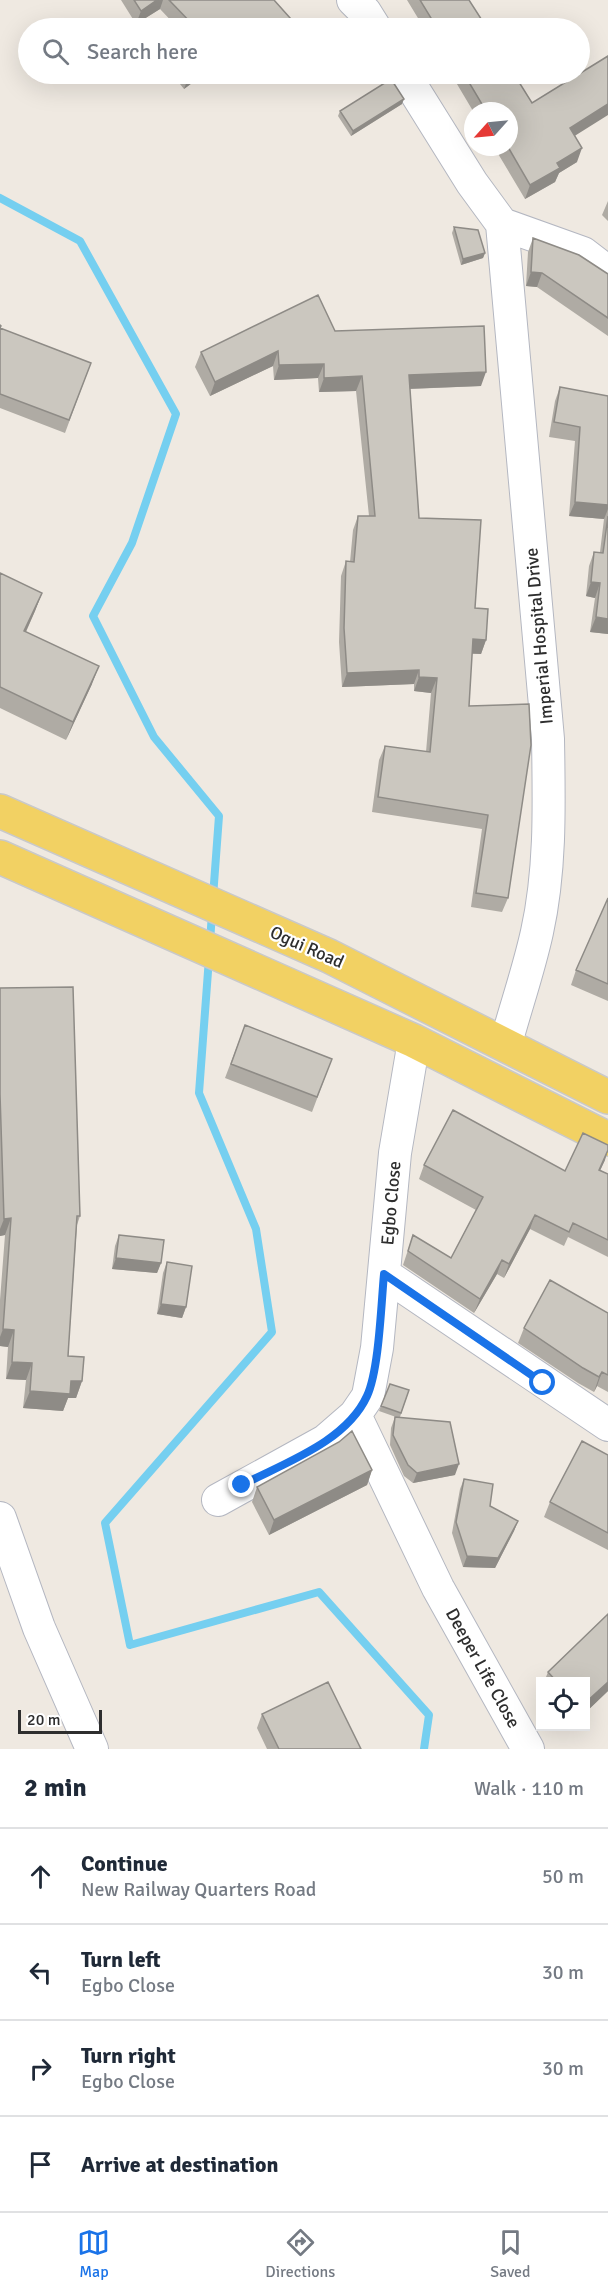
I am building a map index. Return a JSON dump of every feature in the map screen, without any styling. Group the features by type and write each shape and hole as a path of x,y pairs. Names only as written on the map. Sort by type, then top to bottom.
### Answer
{"main road":[{"name":"Ogui Road","path":"0,811 329,956 506,1043 608,1097"},
{"path":"0,857 414,1041 608,1139"}],"street":[{"path":"410,84 472,183 502,224 583,253 608,272"},
{"name":"Imperial Hospital Drive","path":"502,224 548,739 549,807 546,869 537,931 506,1043"},
{"name":"Egbo Close","path":"218,1500 325,1441 355,1415 368,1396 377,1348 395,1153 414,1041"},
{"path":"384,1274 608,1425"},
{"name":"Deeper Life Close","path":"355,1415 438,1588 528,1749"},
{"path":"0,1518 39,1628 92,1749"}],"building":[{"path":"134,0 157,0 141,11"},
{"path":"169,0 274,0 290,18 186,18"},
{"path":"420,0 469,0 481,18 431,18"},
{"path":"608,56 608,104 570,128 582,148 557,163 560,168 530,185 513,156 518,156 518,102 481,102 470,84 520,84 532,103 563,84 590,84 590,67"},
{"path":"383,84 394,84 404,99 353,131 340,111"},
{"path":"454,227 478,230 485,253 463,259"},
{"path":"533,238 579,255 608,274 608,318 542,273 531,272"},
{"path":"318,295 335,331 484,326 486,372 409,375 419,518 481,520 475,608 488,609 486,640 473,639 469,706 529,704 531,745 508,898 476,893 488,815 378,797 385,746 430,752 437,678 419,677 419,670 347,673 344,628 346,561 354,562 358,516 375,516 362,376 324,378 324,364 279,365 278,351 215,382 201,352"},
{"path":"0,328 91,363 69,420 0,394"},
{"path":"560,387 608,396 608,505 575,502 580,427 554,422"},
{"path":"608,516 608,619 596,617 600,583 591,582 594,552 603,553"},
{"path":"0,573 42,593 24,631 99,666 73,722 0,687"},
{"path":"608,898 608,984 576,970"},
{"path":"73,987 80,1216 77,1216 68,1356 84,1357 82,1381 71,1381 70,1394 30,1391 32,1363 12,1362 14,1330 3,1329 11,1218 4,1219 0,1094 0,988"},
{"path":"245,1025 332,1059 317,1097 231,1064"},
{"path":"453,1110 565,1171 583,1133 608,1145 599,1170 608,1174 608,1240 573,1223 569,1232 535,1215 509,1264 502,1260 480,1299 408,1251 413,1235 451,1258 483,1197 424,1165"},
{"path":"119,1235 164,1240 161,1263 116,1258"},
{"path":"167,1262 192,1266 186,1307 161,1304"},
{"path":"550,1280 608,1313 608,1375 602,1372 599,1377 524,1328"},
{"path":"390,1384 409,1390 401,1413 381,1406"},
{"path":"395,1417 450,1422 459,1464 417,1473 408,1465 393,1435"},
{"path":"352,1431 372,1470 274,1520 257,1487 339,1442"},
{"path":"582,1441 608,1455 608,1533 550,1502"},
{"path":"464,1479 493,1484 490,1506 518,1521 498,1558 467,1556 456,1522"},
{"path":"608,1614 608,1682 590,1698 590,1677 552,1677 548,1672"},
{"path":"328,1682 361,1749 279,1749 262,1714"}],"waterway":[{"path":"0,198 80,241 176,414 132,543 93,616 154,737 219,816 213,897"},
{"path":"210,942 212,913"},
{"path":"209,958 199,1093 256,1229 272,1332 105,1523 130,1645 319,1592 429,1715 424,1749"}],"route":[{"path":"242,1485 325,1441 355,1415 368,1396 377,1348 384,1274 543,1383"}]}
